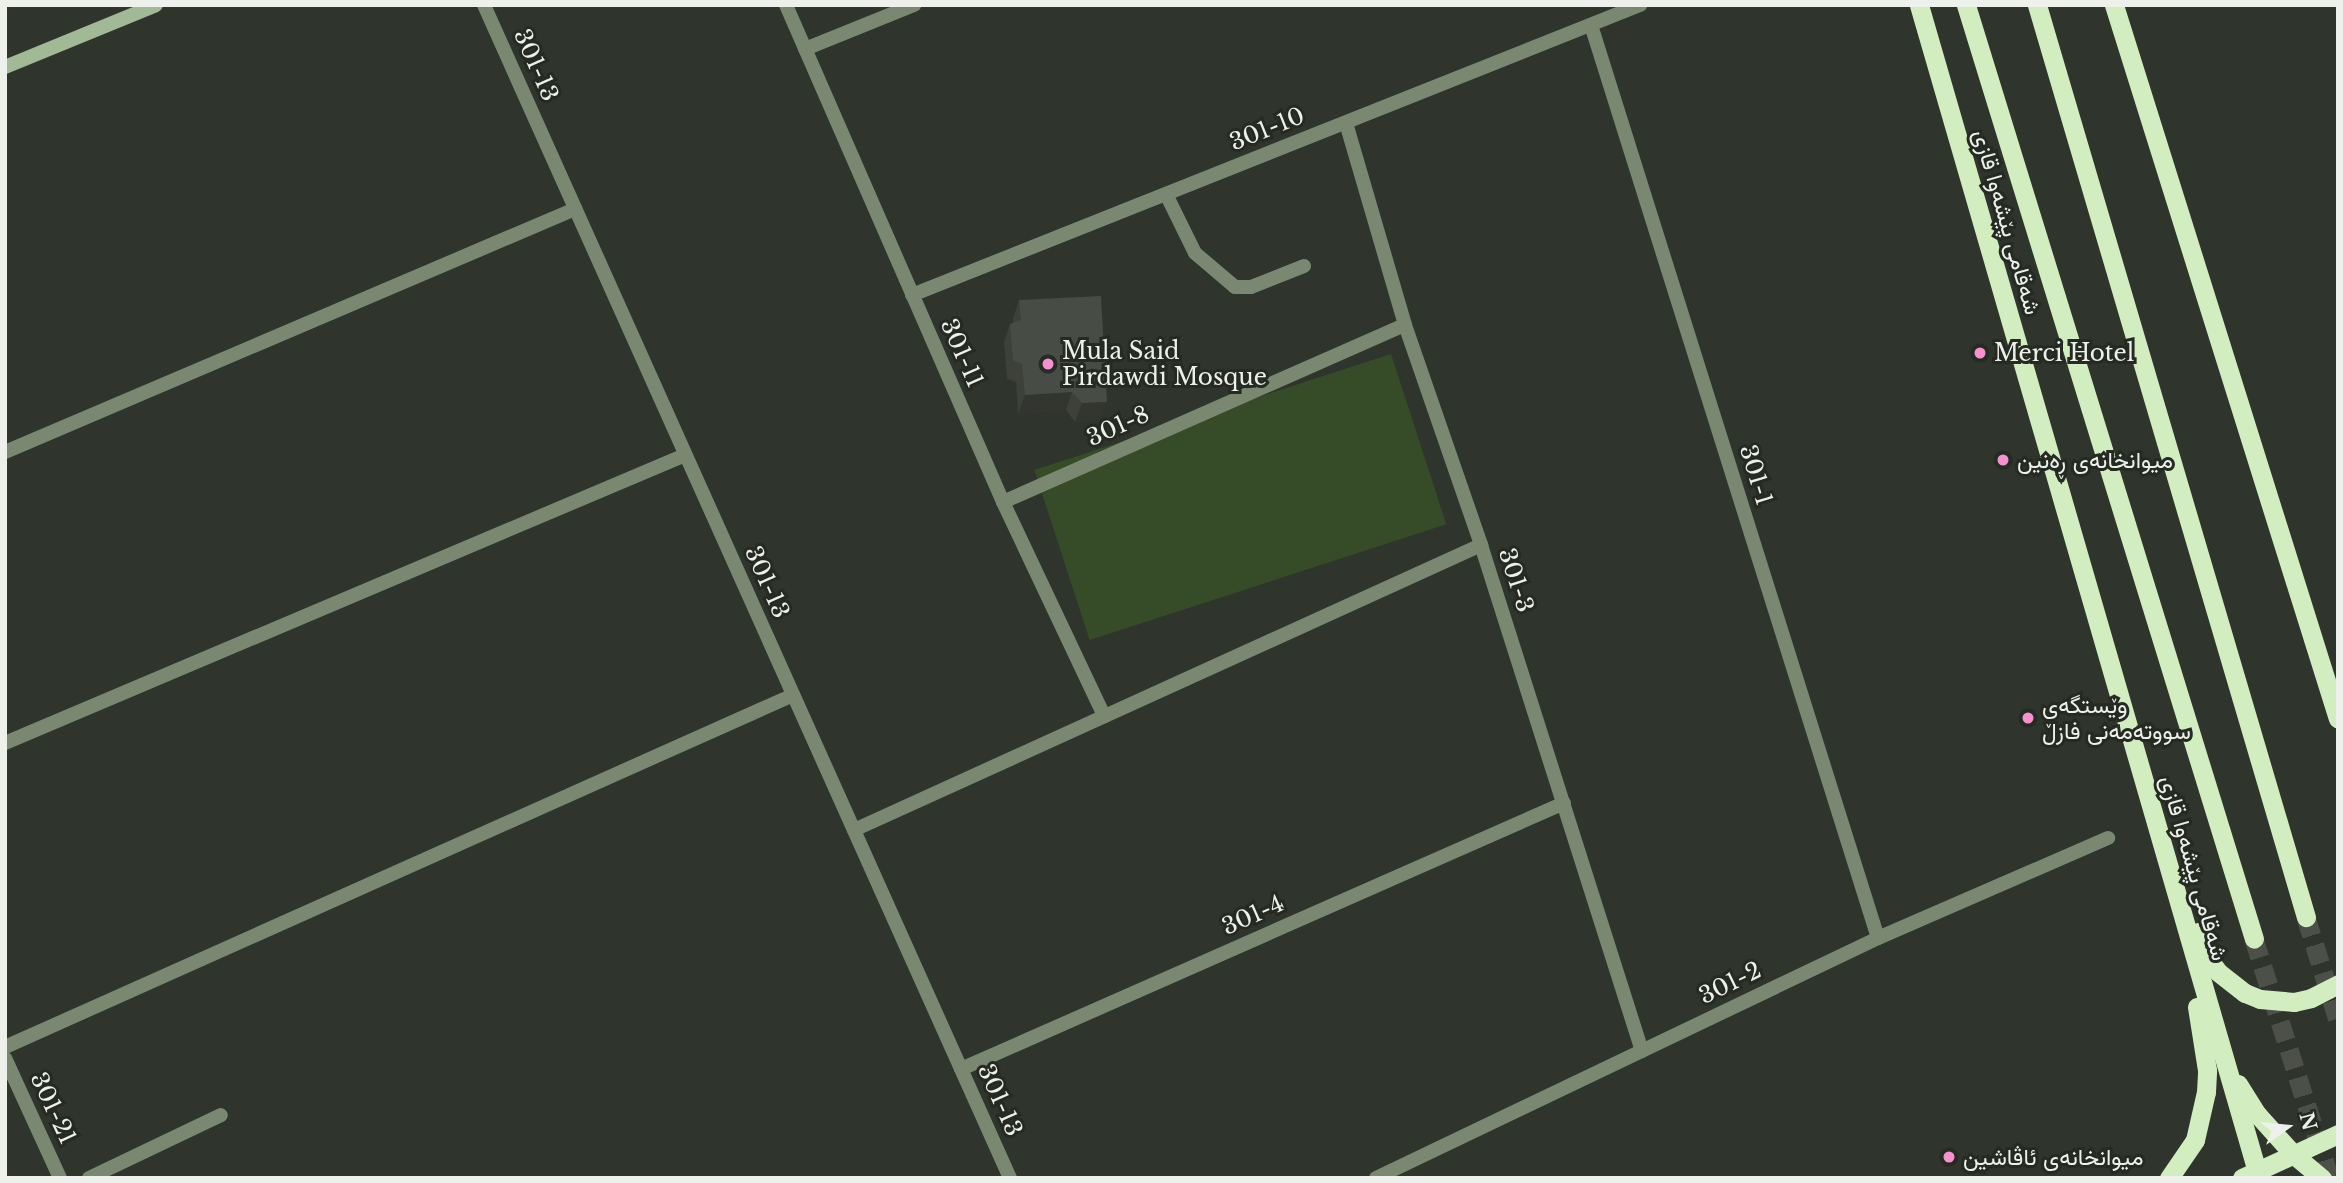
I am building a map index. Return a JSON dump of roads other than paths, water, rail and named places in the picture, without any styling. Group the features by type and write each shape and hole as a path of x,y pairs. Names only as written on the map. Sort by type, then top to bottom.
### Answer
{"highway":[{"name":"شەقامی پێشەوا قازی","path":"1919,5 2155,820 2224,1062 2253,1175"},
{"name":"شەقامی پێشەوا قازی","path":"1966,5 2254,939"},
{"path":"2037,5 2305,917"},
{"path":"2114,5 2338,719"},
{"path":"2155,820 2201,943 2213,965 2230,984 2260,999 2294,1002 2311,998 2338,984"},
{"path":"2169,1178 2195,1140 2206,1092 2207,1070 2187,937"},
{"path":"2224,1062 2257,1114 2293,1154 2322,1178"},
{"path":"2253,1175 2338,1134"}],"main road":[{"path":"5,67 156,5"}],"street":[{"name":"301-13","path":"484,5 1010,1178"},
{"name":"301-11","path":"786,5 1003,502 1104,716"},
{"path":"805,49 914,5"},
{"name":"301-10","path":"912,295 1640,5"},
{"name":"301-1","path":"1591,24 1878,938"},
{"name":"301-3","path":"1346,123 1405,325 1481,545 1642,1051"},
{"path":"1166,194 1195,253 1235,288 1251,287 1304,266"},
{"path":"5,452 575,209"},
{"name":"301-8","path":"1003,502 1405,325"},
{"path":"5,743 685,455"},
{"path":"854,830 1481,545"},
{"path":"5,1047 793,695"},
{"name":"301-4","path":"961,1069 1564,803"},
{"name":"301-2","path":"1376,1178 1878,938 2108,838"},
{"name":"301-21","path":"5,1058 60,1178"},
{"path":"89,1178 221,1115"}],"tunnel":[{"path":"2306,917 2338,1020"},
{"path":"2254,939 2330,1178"}],"place":[{"name":"Merci Hotel","path":"1980,353"},
{"name":"Mula Said Pirdawdi Mosque","path":"1048,364"},
{"name":"میوانخانەی ڕەنین","path":"2003,460"},
{"name":"وێستگەی سووتەمەنی فازڵ","path":"2028,718"},
{"name":"میوانخانەی ئاڤاشین","path":"1949,1157"}]}
